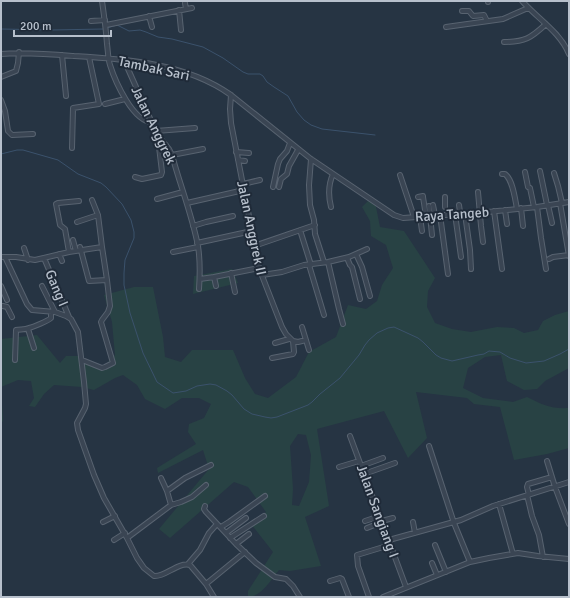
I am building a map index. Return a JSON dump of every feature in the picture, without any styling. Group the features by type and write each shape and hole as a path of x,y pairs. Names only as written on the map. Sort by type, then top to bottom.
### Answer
{"street":[{"path":"102,1 109,65 125,99 131,108 145,121 152,122"},
{"path":"522,1 558,36 565,45 569,54"},
{"path":"185,3 186,9"},
{"path":"106,27 149,16 192,8"},
{"path":"446,26 503,19 528,8"},
{"path":"179,10 181,30"},
{"path":"462,11 470,11 472,16 484,15 487,21"},
{"path":"149,16 152,27"},
{"path":"91,21 105,20"},
{"path":"504,42 519,42 525,40 546,24"},
{"path":"1,77 16,70 19,52"},
{"name":"Tambak Sari","path":"1,54 19,52 109,58 160,66 193,75 219,87 231,95 298,150 346,182"},
{"path":"62,55 66,96"},
{"path":"72,148 73,108 99,104 90,57"},
{"name":"Jalan Anggrek","path":"124,60 160,139 172,155 187,203 197,245 200,279 199,289"},
{"name":"Jalan Anggrek II","path":"231,95 231,123 259,268 272,305 282,327 291,340"},
{"path":"105,104 125,99"},
{"path":"1,100 5,111 8,131 12,135 33,134"},
{"path":"156,131 195,128"},
{"path":"273,187 278,164 287,151 290,142"},
{"path":"135,177 142,179 161,174 162,172 158,147 166,145"},
{"path":"172,155 203,149"},
{"path":"279,187 281,179 287,174 292,160 298,150"},
{"path":"236,152 249,153"},
{"path":"311,159 309,197 315,234 326,262 343,324"},
{"path":"238,160 245,161"},
{"path":"540,171 552,223"},
{"path":"525,172 528,187 530,188 536,207 546,269"},
{"path":"549,259 569,256 558,186 554,173"},
{"path":"331,207 329,200 329,186 333,174"},
{"path":"502,174 508,176 523,226"},
{"path":"400,175 414,217"},
{"path":"243,184 260,180"},
{"name":"Raya Tangeb","path":"346,182 394,215 403,218 519,209 569,202"},
{"path":"187,203 244,190"},
{"path":"157,198 183,192"},
{"path":"478,192 483,242"},
{"path":"418,197 423,197 433,216 432,235"},
{"path":"445,197 445,207"},
{"path":"82,360 102,368 113,363 101,321 108,312 110,306 98,215 92,200"},
{"path":"69,252 65,229 60,225 56,204 79,201"},
{"path":"431,205 448,274"},
{"path":"460,205 460,212"},
{"path":"505,210 507,224"},
{"path":"494,211 502,269"},
{"path":"455,214 461,257"},
{"path":"465,214 471,269"},
{"path":"77,222 98,215"},
{"path":"193,226 233,216"},
{"path":"420,216 422,231"},
{"path":"254,246 314,225"},
{"path":"300,230 324,315"},
{"path":"173,252 252,231"},
{"path":"73,240 78,249 89,281 107,280"},
{"path":"3,257 35,260 78,249 102,247"},
{"path":"24,248 28,260"},
{"path":"262,275 282,272 304,265 347,258 368,249"},
{"path":"59,254 62,261"},
{"path":"356,254 362,267 370,296"},
{"path":"3,257 32,310 53,312 70,318"},
{"name":"Gang I","path":"44,258 70,318 78,332 85,389 85,408 77,423 78,430 85,452 104,498 125,533 139,561 144,568 154,576 188,564"},
{"path":"347,258 352,267 360,299"},
{"path":"200,279 259,268"},
{"path":"231,273 235,292"},
{"path":"214,277 216,286"},
{"path":"1,286 8,300"},
{"path":"15,360 15,331 28,329 51,319 53,312 42,286"},
{"path":"1,306 6,307 12,317"},
{"path":"302,327 309,350"},
{"path":"28,329 34,348"},
{"path":"272,358 293,354 294,352 291,340"},
{"path":"275,343 291,340 298,342 306,340"},
{"name":"Jalan Sangiang I","path":"350,436 406,587"},
{"path":"429,446 454,523 470,562"},
{"path":"361,466 383,458"},
{"path":"339,467 359,461"},
{"path":"547,461 569,524"},
{"path":"364,474 395,463"},
{"path":"167,491 186,478 211,466"},
{"path":"161,478 171,505"},
{"path":"543,557 539,535 532,516 527,487 528,484 552,478"},
{"path":"389,540 454,523 499,504 569,482"},
{"path":"127,538 171,505 178,504 188,499 206,485"},
{"path":"214,597 206,584 188,564 200,550 209,533 219,526 230,522 265,496"},
{"path":"499,504 513,554"},
{"path":"205,506 204,509 206,512 236,544 275,577 286,579 300,597"},
{"path":"103,522 115,516"},
{"path":"230,538 264,516"},
{"path":"226,533 246,518"},
{"path":"365,521 393,518"},
{"path":"367,528 381,520"},
{"path":"413,522 415,533"},
{"path":"114,540 125,533"},
{"path":"236,544 249,534"},
{"path":"370,597 358,566 357,555 390,545"},
{"path":"435,545 446,572"},
{"path":"206,584 245,552"},
{"path":"383,597 470,562 513,554 569,559"},
{"path":"432,564 437,575"},
{"path":"330,582 340,578 342,579 349,597"}],"green space":[{"path":"368,201 375,202 380,227 404,231 435,278 428,291 427,307 435,323 452,329 471,332 497,327 514,328 524,333 538,330 543,321 555,315 569,311 569,368 545,381 537,389 524,390 507,381 501,355 485,357 468,368 463,388 483,398 513,402 527,397 547,406 569,408 569,448 514,460 500,407 474,404 467,398 416,392 427,438 408,458 384,411 317,429 329,506 305,517 321,566 290,571 279,570 261,591 248,597 248,591 273,552 251,524 266,512 248,487 234,482 170,538 159,529 209,469 203,450 158,473 157,468 196,444 188,432 189,424 204,418 211,404 199,398 182,398 165,409 145,399 137,385 123,375 94,390 82,387 54,385 44,394 35,407 29,406 34,398 31,381 18,380 1,387 1,339 37,335 60,363 66,356 78,356 102,368 115,355 112,322 104,295 134,287 153,287 163,337 165,357 181,362 192,350 233,350 245,378 255,394 268,398 296,377 309,352 336,337 348,305 366,309 377,301 382,285 393,268 386,245 371,236 370,221 362,207","holes":["298,434 306,435 311,455 309,482 299,506 292,505 293,489 290,446"]},
{"path":"232,269 238,283 193,294 194,276"},
{"path":"1,387 3,420 1,425"}],"waterway":[{"path":"107,28 117,25 129,31 140,30 158,37 203,47 223,58 243,72 248,74 260,74 263,76 267,82 288,96 297,112 311,125 322,129 375,135"},
{"path":"1,29 104,29"},
{"path":"1,154 23,150 58,160 78,174 101,183 122,204 131,220 134,232 134,238 125,260 124,273 124,285 130,313 143,353 157,382 173,393 186,391 197,386 210,384 216,385 232,395 244,409 252,414 271,418 277,417 312,402 340,378 369,340 377,333 394,327 418,338 441,358 452,361 484,354 489,351 500,352 510,358 526,363 544,361 569,349"}]}
